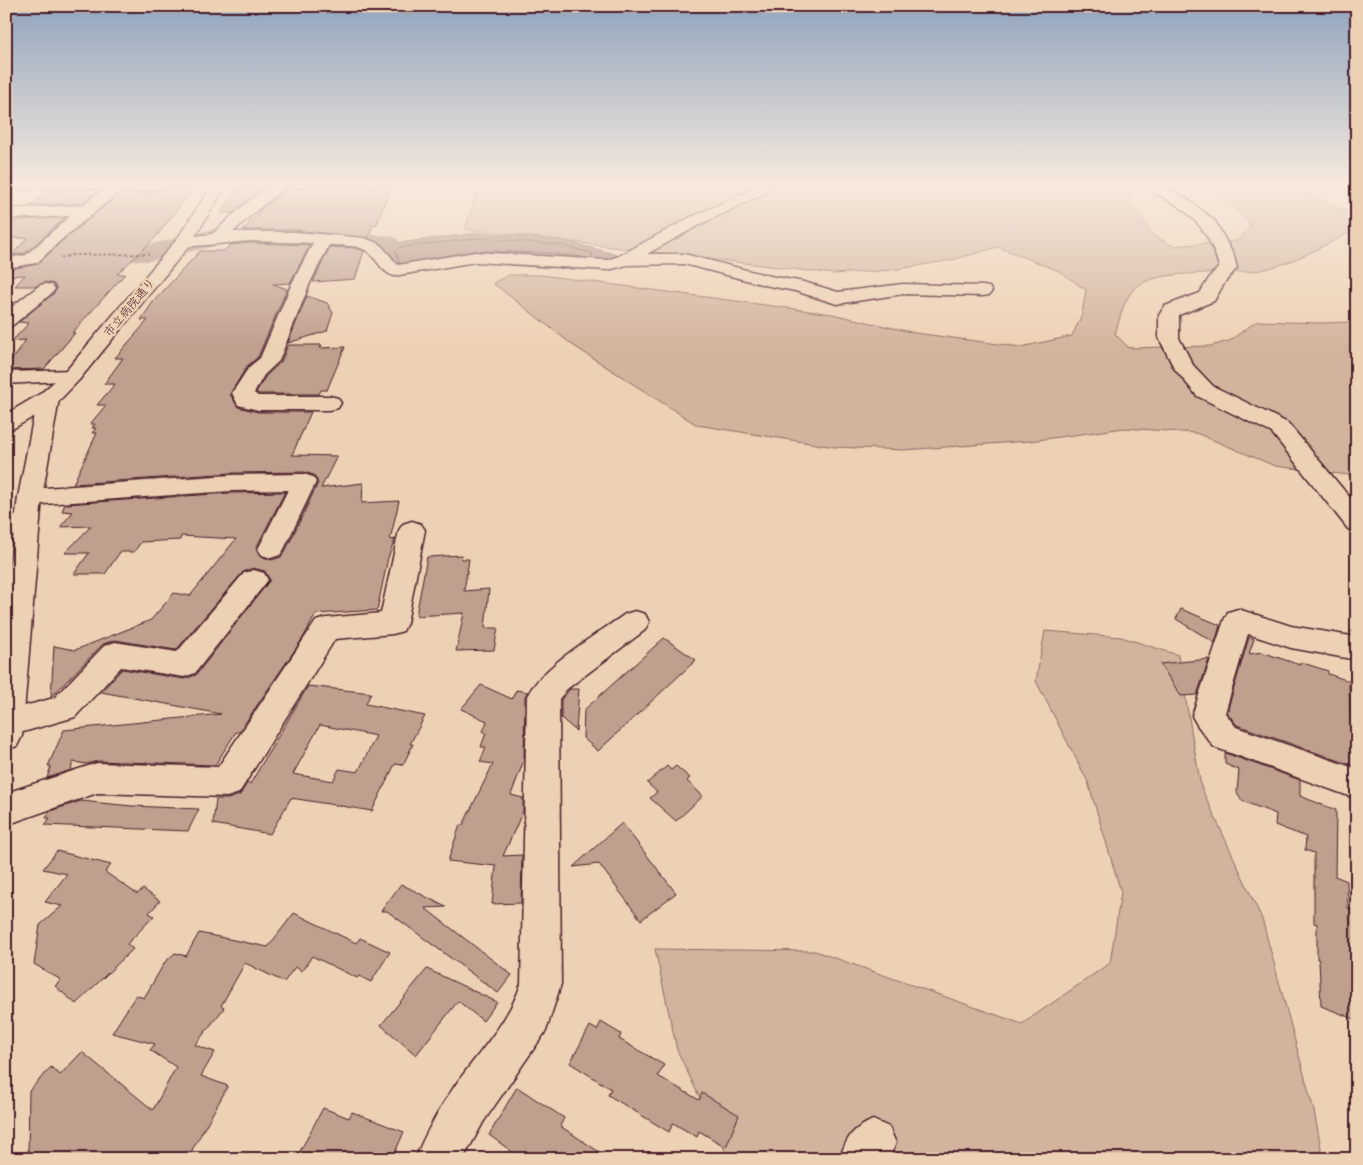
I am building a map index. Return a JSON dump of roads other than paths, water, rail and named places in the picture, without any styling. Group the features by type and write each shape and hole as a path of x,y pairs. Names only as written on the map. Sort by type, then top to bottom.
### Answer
{"street":[{"path":"6,263 32,262 53,238"},
{"name":"市立病院通り","path":"6,423 48,399 72,376 185,238"},
{"path":"183,242 208,238"},
{"path":"324,238 300,283 269,360 256,371 244,394 246,400 258,403 330,403"},
{"path":"326,238 364,244 374,248 394,271 475,257 608,265 625,260 663,238"},
{"path":"1215,238 1226,256 1228,268 1217,279 1207,297 1172,310 1168,314 1169,338 1184,368 1205,391 1225,403 1280,428 1357,523"},
{"path":"24,243 50,241"},
{"path":"625,260 684,259 769,281 798,286 837,298 902,289 983,290"},
{"path":"6,321 46,289"},
{"path":"6,378 72,376"},
{"path":"48,399 21,515 7,730 64,708 115,654 184,665 254,580"},
{"path":"21,515 231,483 304,482 271,549"},
{"path":"6,809 97,778 227,782 326,630 393,623 412,530"},
{"path":"1357,649 1291,638 1238,620 1208,716 1225,737 1357,784"},
{"path":"438,1159 468,1105 531,1016 541,984 543,696 556,680 635,622"}],"water":[{"path":"435,238 542,238 561,240 622,256 607,263 475,256 396,270 388,244"}],"waterway":[{"path":"6,269 73,253 148,253 207,238"},
{"path":"335,238 388,244"}]}
